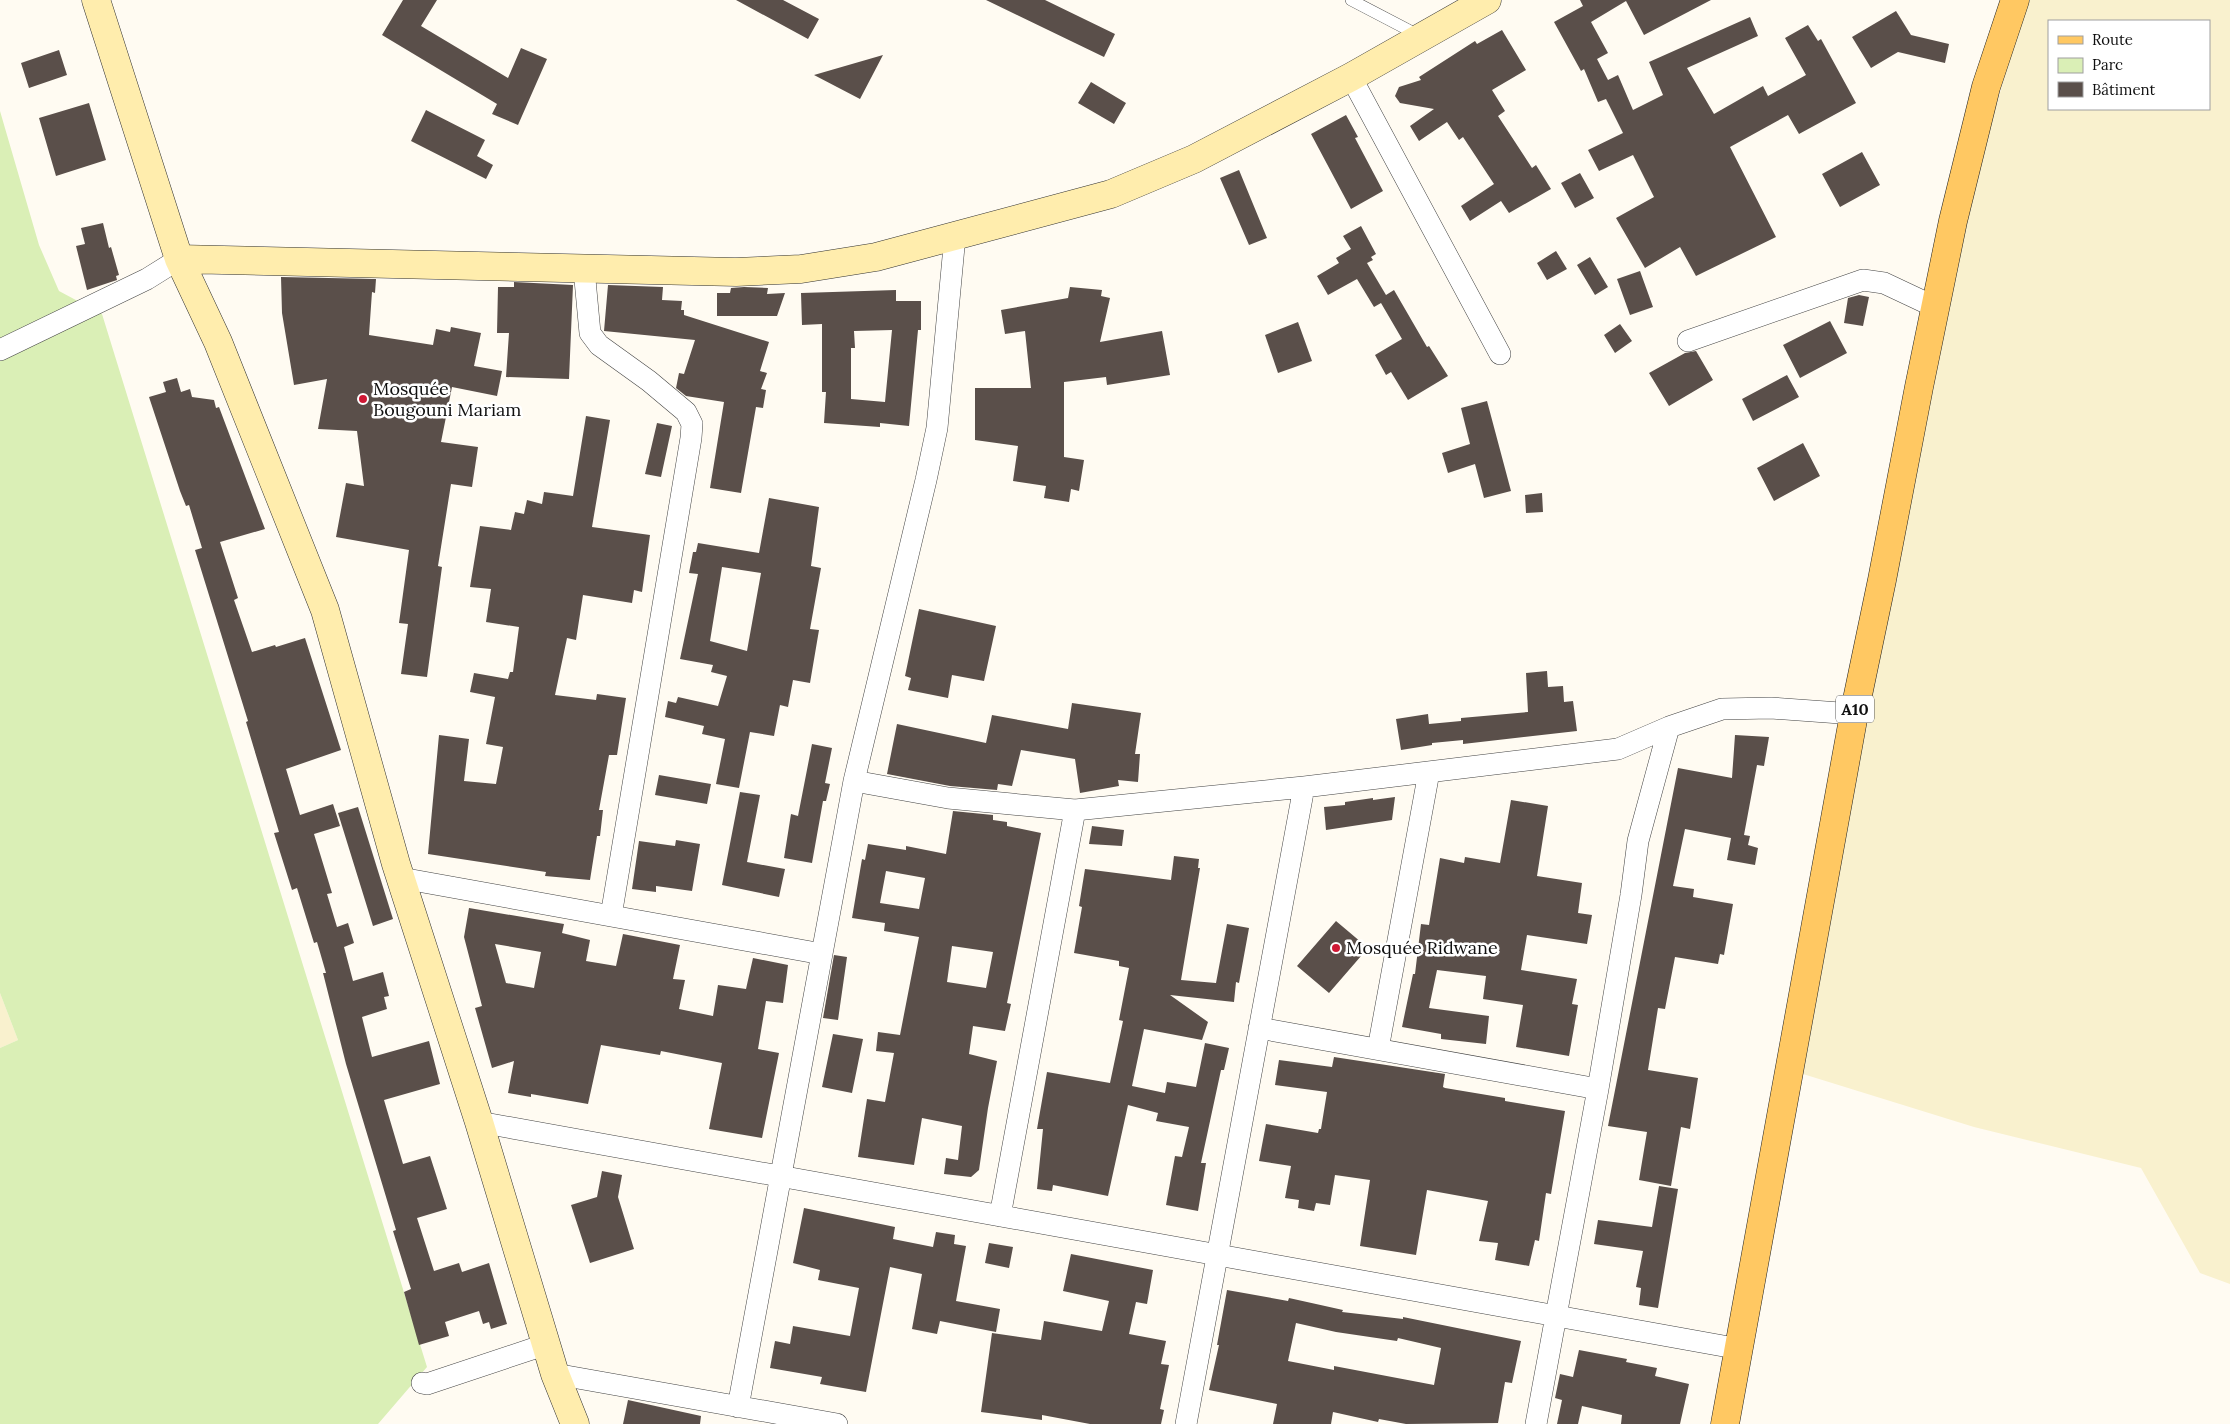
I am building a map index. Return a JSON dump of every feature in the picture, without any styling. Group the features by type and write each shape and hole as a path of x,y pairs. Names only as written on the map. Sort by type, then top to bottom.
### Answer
{"main road":[{"name":"A10","path":"1725,1424 1854,714 1935,307 1953,221 1986,86 2015,0"}],"street":[{"path":"96,0 179,259 218,342 325,610 401,878 548,1344 555,1374 575,1424"},
{"path":"0,350 147,279 179,259 736,272 801,269 876,257 1111,194 1194,159 1351,77 1420,36 1487,0"},
{"path":"1351,77 1500,354"},
{"path":"738,1407 854,781 926,480 936,428 955,236"},
{"path":"584,269 590,333 599,345 649,381 686,412 692,424 692,438 611,916"},
{"path":"1688,340 1863,280 1884,283 1935,307"},
{"path":"854,781 948,798 1075,810 1304,787 1618,749 1670,727 1722,710 1771,708 1854,714"},
{"path":"1536,1424 1598,1089 1631,895 1638,841 1670,727"},
{"path":"1378,1049 1429,772"},
{"path":"1186,1424 1304,787"},
{"path":"1000,1216 1075,810"},
{"path":"401,878 822,954"},
{"path":"1259,1028 1598,1089"},
{"path":"479,1122 1740,1349"},
{"path":"422,1383 426,1384 548,1344"},
{"path":"555,1374 837,1424"}],"lane":[{"path":"1351,0 1420,36"}],"shaded area":[{"path":"2027,0 2230,0 2230,1284 2200,1273 2141,1168 1974,1127 1803,1074 1863,741 1970,196"},
{"path":"0,993 18,1040 0,1048"}],"green space":[{"path":"0,111 39,245 59,291 102,314 427,1367 378,1424 0,1424 0,1048 18,1040 0,993"}],"building":[{"path":"403,0 437,0 421,26 508,78 521,48 547,59 518,125 492,114 497,104 382,35"},
{"path":"736,0 783,0 819,19 808,39"},
{"path":"986,0 1045,0 1115,34 1104,57"},
{"path":"1580,0 1711,0 1644,35 1626,1 1591,22 1608,53 1597,59 1608,80 1618,75 1633,110 1663,95 1649,62 1750,17 1758,36 1687,68 1714,114 1763,86 1768,96 1806,75 1785,38 1808,25 1818,41 1821,39 1856,103 1799,134 1788,115 1730,147 1776,237 1696,276 1680,247 1645,268 1616,218 1654,197 1633,155 1599,171 1588,150 1623,133 1606,99 1598,102 1584,69 1581,71 1554,22 1583,6"},
{"path":"1896,11 1911,35 1949,44 1945,63 1898,52 1871,68 1852,37"},
{"path":"1502,30 1526,70 1492,90 1505,111 1498,116 1532,168 1536,165 1551,189 1509,213 1501,201 1470,221 1461,206 1494,184 1463,137 1459,140 1447,122 1419,141 1410,126 1434,109 1400,103 1395,96 1399,87 1421,80 1419,77 1475,41 1477,44"},
{"path":"59,50 67,75 29,88 21,63"},
{"path":"883,55 860,99 814,75"},
{"path":"1091,82 1126,103 1114,124 1078,103"},
{"path":"89,103 106,160 56,176 39,118"},
{"path":"426,110 485,140 477,156 493,165 486,179 411,141"},
{"path":"1346,115 1358,137 1355,138 1383,191 1351,209 1311,134"},
{"path":"1862,152 1880,185 1840,207 1822,174"},
{"path":"1239,170 1267,238 1249,245 1220,178"},
{"path":"1580,173 1594,198 1575,208 1561,183"},
{"path":"103,223 109,248 111,247 119,275 116,276 117,280 87,290 76,246 85,244 81,228"},
{"path":"1361,226 1376,254 1371,257 1373,260 1367,263 1386,295 1394,290 1427,347 1429,346 1448,376 1408,400 1391,372 1386,375 1375,355 1402,339 1381,303 1374,307 1357,279 1328,295 1317,276 1339,263 1336,258 1351,249 1343,236"},
{"path":"1556,251 1567,269 1547,280 1537,263"},
{"path":"1590,257 1608,287 1595,295 1577,265"},
{"path":"1640,271 1653,307 1630,315 1617,279"},
{"path":"281,277 376,279 375,293 372,292 369,335 433,345 436,329 450,332 451,327 481,333 474,366 502,371 497,396 452,387 441,442 478,447 472,487 451,484 438,566 442,567 427,677 401,674 408,624 399,623 409,550 336,537 346,483 364,486 357,431 318,429 327,379 294,385 282,313"},
{"path":"514,282 573,285 569,379 506,377 509,333 497,333 498,287 514,287"},
{"path":"608,285 663,287 662,300 682,301 681,310 684,310 684,315 769,342 760,371 767,373 761,389 766,390 763,408 756,407 741,493 710,488 724,402 686,396 676,388 679,373 684,374 695,340 604,331"},
{"path":"1070,287 1102,290 1101,296 1110,298 1100,342 1162,331 1170,375 1107,385 1106,377 1064,382 1064,457 1084,460 1079,491 1071,489 1069,502 1044,498 1046,486 1013,481 1018,446 975,440 975,388 1031,388 1025,331 1005,334 1001,310 1068,298"},
{"path":"731,288 768,288 767,294 785,293 777,316 717,316 717,293 730,293"},
{"path":"896,290 896,301 921,301 921,330 918,330 909,426 880,423 880,427 824,423 826,392 822,392 822,324 802,325 801,293","holes":["892,330 885,402 851,399 851,348 855,348 854,331"]},
{"path":"1859,295 1869,297 1863,326 1844,323 1848,298"},
{"path":"1830,321 1847,353 1800,378 1783,345"},
{"path":"1298,322 1312,361 1278,373 1265,335"},
{"path":"1620,324 1632,341 1615,353 1604,335"},
{"path":"1696,351 1713,380 1669,406 1649,373 1685,353"},
{"path":"1787,375 1799,397 1753,421 1742,399"},
{"path":"177,378 181,392 190,389 192,397 214,400 216,408 219,407 265,529 220,542 238,598 234,600 252,652 305,638 341,750 286,769 300,815 333,804 340,826 314,834 332,893 327,894 337,927 348,923 354,943 344,947 353,981 383,972 389,996 384,997 387,1009 362,1017 372,1057 429,1041 440,1084 384,1100 403,1164 430,1156 447,1209 417,1218 434,1271 459,1263 462,1272 489,1263 507,1324 491,1329 489,1322 483,1324 479,1311 445,1322 449,1336 419,1345 404,1292 411,1289 393,1231 396,1230 346,1064 323,973 326,973 317,942 314,943 297,888 292,890 274,833 279,832 246,722 248,721 195,550 202,548 189,505 186,506 180,491 149,397 166,392 163,382"},
{"path":"1487,401 1511,491 1484,498 1475,464 1448,473 1442,453 1470,444 1461,408"},
{"path":"586,416 610,420 592,527 650,535 642,592 634,590 632,603 583,595 576,640 567,638 555,695 596,700 597,694 626,698 617,755 609,755 599,810 603,810 600,836 597,836 590,880 545,876 546,872 428,854 439,735 469,739 464,781 496,784 503,747 486,744 495,697 470,692 474,673 508,679 510,672 513,672 519,627 486,622 491,589 470,587 480,526 511,530 515,512 524,514 527,500 542,504 544,492 573,496"},
{"path":"657,423 672,426 661,477 645,474"},
{"path":"1803,443 1820,476 1774,501 1757,468"},
{"path":"1542,493 1543,512 1526,513 1525,495"},
{"path":"769,498 819,507 811,566 821,568 810,629 819,630 810,683 793,680 788,707 780,705 774,736 750,732 739,788 716,784 725,739 702,734 704,726 665,717 668,701 676,703 678,697 718,706 727,676 711,672 713,665 680,659 698,574 689,573 693,552 696,552 698,543 759,553","holes":["722,567 761,573 747,651 710,641"]},
{"path":"919,609 996,626 984,681 952,675 948,698 908,690 911,678 905,676"},
{"path":"1547,671 1548,687 1563,686 1564,702 1573,701 1577,731 1463,744 1463,740 1432,743 1432,745 1401,750 1396,719 1428,714 1429,724 1461,721 1461,718 1528,712 1526,673"},
{"path":"1072,703 1141,713 1135,754 1140,754 1138,782 1118,780 1119,786 1080,793 1075,759 1021,750 1012,786 998,784 997,790 950,786 887,774 897,724 986,743 992,715 1068,729"},
{"path":"1735,735 1769,737 1764,766 1757,765 1744,835 1750,836 1748,845 1758,848 1755,865 1727,860 1731,838 1685,829 1673,886 1694,889 1693,897 1733,904 1724,955 1720,954 1718,964 1675,957 1665,1009 1658,1008 1648,1070 1698,1078 1690,1129 1681,1127 1671,1186 1639,1180 1647,1132 1608,1126 1678,768 1732,778"},
{"path":"812,744 832,748 825,783 830,784 826,801 823,801 812,863 784,858 791,814 798,816"},
{"path":"659,775 711,784 707,804 655,795"},
{"path":"740,792 760,795 747,862 785,869 779,897 722,885"},
{"path":"1395,797 1392,820 1326,830 1324,807 1345,805 1345,802 1373,798 1373,800"},
{"path":"1511,800 1548,806 1537,876 1582,883 1578,913 1592,915 1587,944 1527,935 1521,970 1577,979 1572,1004 1578,1005 1569,1056 1516,1047 1523,1005 1483,999 1486,976 1437,970 1429,1008 1489,1016 1486,1044 1441,1039 1441,1034 1402,1027 1413,974 1415,974 1421,924 1429,925 1440,858 1464,863 1465,857 1500,863"},
{"path":"358,807 393,919 373,926 338,813"},
{"path":"953,811 993,815 993,820 1007,822 1007,826 1041,833 1007,1003 1011,1004 1005,1031 973,1026 969,1054 997,1061 979,1170 971,1177 944,1174 946,1158 958,1160 962,1126 922,1118 914,1165 858,1157 867,1099 885,1102 894,1053 876,1051 878,1032 900,1035 919,937 884,931 885,923 852,918 862,859 865,860 868,844 906,850 906,846 946,854","holes":["886,871 925,878 919,909 880,903","952,946 993,952 986,988 947,982"]},
{"path":"1092,826 1124,830 1122,846 1089,844"},
{"path":"676,840 700,844 692,891 656,886 656,892 632,889 639,841 675,846"},
{"path":"1174,856 1199,859 1198,868 1200,868 1181,980 1216,983 1227,924 1249,928 1239,983 1236,982 1234,1002 1170,995 1208,1022 1202,1040 1144,1029 1132,1086 1165,1093 1167,1082 1196,1087 1205,1043 1229,1048 1224,1070 1221,1070 1201,1163 1206,1163 1198,1211 1166,1205 1175,1156 1182,1157 1189,1127 1156,1121 1158,1113 1128,1105 1108,1196 1053,1185 1052,1191 1037,1189 1043,1129 1037,1129 1047,1072 1110,1083 1123,1021 1119,1020 1129,968 1119,966 1119,961 1074,953 1082,907 1079,906 1085,869 1171,880"},
{"path":"469,908 564,924 562,933 590,940 586,961 616,966 623,934 680,945 673,979 685,980 679,1009 713,1016 718,985 746,989 753,958 788,965 783,1003 766,1001 758,1049 779,1053 762,1138 709,1129 722,1063 661,1051 660,1055 601,1045 588,1104 531,1094 531,1097 508,1093 514,1061 492,1068 475,1008 482,1006 464,937","holes":["495,944 541,952 534,988 506,983"]},
{"path":"1336,921 1368,948 1329,993 1297,966"},
{"path":"834,955 847,957 838,1020 823,1018"},
{"path":"833,1034 863,1039 852,1093 822,1087"},
{"path":"1334,1057 1445,1074 1443,1087 1445,1088 1565,1111 1551,1194 1546,1193 1539,1241 1535,1240 1529,1266 1495,1260 1498,1243 1479,1241 1488,1201 1427,1190 1416,1255 1360,1246 1370,1180 1335,1175 1330,1205 1316,1203 1314,1211 1298,1208 1299,1200 1285,1198 1291,1166 1259,1161 1266,1124 1318,1133 1319,1129 1321,1129 1327,1092 1275,1085 1279,1060 1332,1067"},
{"path":"602,1171 622,1175 618,1197 634,1249 590,1263 571,1205 597,1197"},
{"path":"1659,1186 1678,1189 1658,1308 1639,1305 1641,1288 1636,1287 1643,1251 1594,1244 1598,1220 1652,1227"},
{"path":"804,1208 895,1227 893,1239 933,1247 936,1232 955,1235 954,1244 966,1246 956,1301 1000,1309 996,1332 940,1321 937,1334 912,1329 922,1274 890,1267 866,1392 820,1384 822,1377 770,1368 775,1341 790,1344 793,1326 850,1336 859,1288 818,1280 820,1270 793,1263"},
{"path":"989,1243 1013,1247 1009,1268 985,1263"},
{"path":"1071,1254 1153,1270 1147,1304 1136,1302 1129,1334 1166,1341 1161,1364 1169,1365 1160,1409 1164,1410 1161,1424 1090,1424 1042,1415 1042,1420 981,1412 992,1333 1041,1340 1044,1321 1102,1331 1109,1301 1063,1291"},
{"path":"1227,1290 1288,1301 1289,1298 1343,1310 1342,1312 1403,1319 1403,1317 1521,1341 1512,1383 1505,1382 1498,1423 1406,1424 1379,1419 1378,1422 1333,1412 1331,1424 1273,1424 1277,1404 1209,1390 1219,1345 1217,1345","holes":["1296,1323 1336,1332 1397,1341 1398,1338 1441,1348 1434,1385 1334,1366 1334,1370 1288,1361"]},
{"path":"1579,1350 1627,1359 1626,1362 1657,1368 1655,1376 1689,1384 1680,1424 1621,1424 1622,1415 1582,1406 1578,1424 1557,1424 1562,1400 1555,1398 1560,1374 1573,1377"},
{"path":"628,1400 701,1416 700,1424 623,1424"}],"place":[{"name":"Mosquée Bougouni Mariam","path":"363,399"},
{"name":"Mosquée Ridwane","path":"1336,948"}]}
